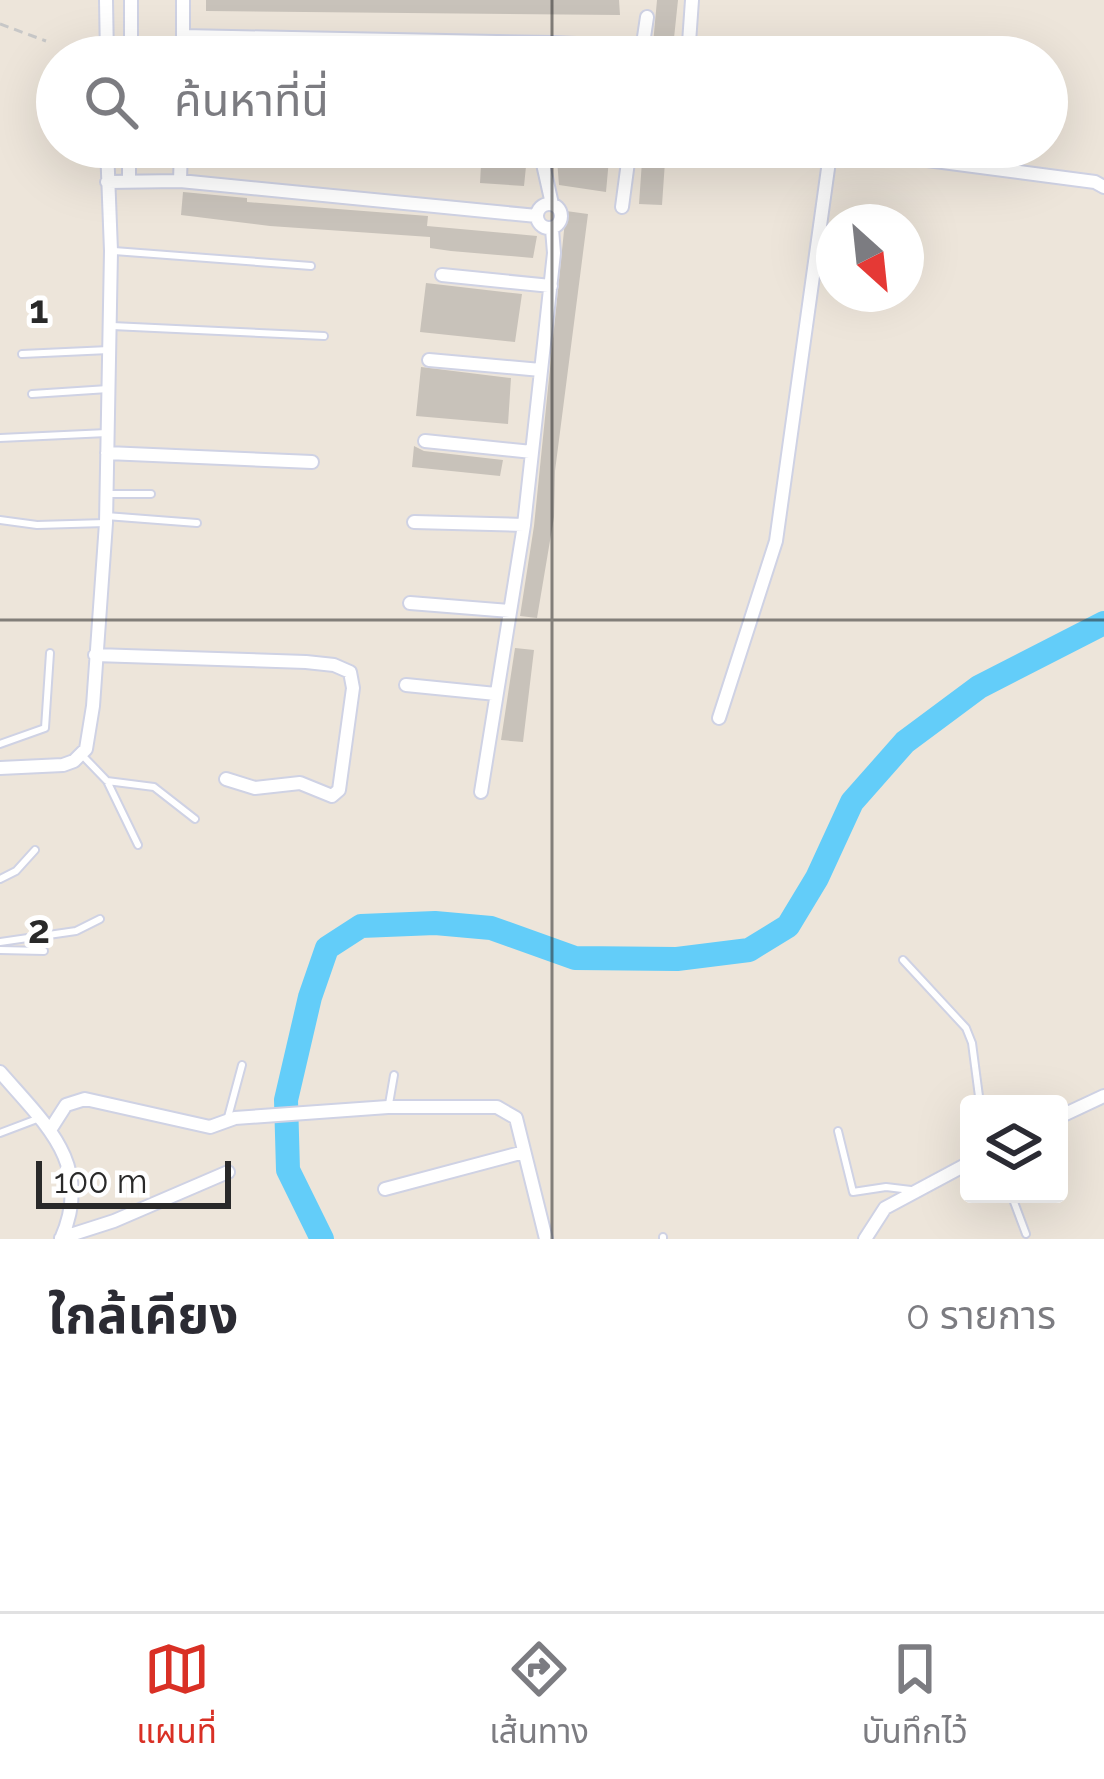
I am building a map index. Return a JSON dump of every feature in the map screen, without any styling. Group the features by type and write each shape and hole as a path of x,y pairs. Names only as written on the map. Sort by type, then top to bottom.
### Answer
{"street":[{"path":"106,0 107,36"},
{"path":"131,0 131,36"},
{"path":"183,0 183,35 208,36"},
{"path":"689,36 692,0"},
{"path":"644,36 647,17"},
{"path":"0,768 63,765 82,755 93,706 106,519 111,251 107,168"},
{"path":"129,168 129,182"},
{"path":"180,168 180,181"},
{"path":"481,792 524,525 551,286 552,229 562,216 552,204 544,168"},
{"path":"622,207 627,168"},
{"path":"719,718 776,541 827,168"},
{"path":"988,168 1104,187"},
{"path":"107,182 180,181 537,216"},
{"path":"537,216 542,206 552,204"},
{"path":"537,216 542,226 552,229"},
{"path":"442,275 551,286"},
{"path":"429,360 541,370"},
{"path":"425,441 532,452"},
{"path":"107,453 312,462"},
{"path":"414,522 524,525"},
{"path":"410,603 510,611"},
{"path":"95,655 306,662 350,672 353,688 339,790 332,796 300,783 255,788 226,779"},
{"path":"406,685 496,694"},
{"path":"0,1072 50,1130 67,1159 74,1210 61,1239"},
{"path":"1068,1113 1104,1096"},
{"path":"50,1130 66,1105 85,1099 204,1126 227,1120 388,1108 508,1110 516,1118 546,1239"},
{"path":"385,1189 524,1151"},
{"path":"866,1239 885,1208 960,1168"},
{"path":"61,1239 228,1172"}],"lane":[{"path":"111,251 311,266"},
{"path":"110,326 324,336"},
{"path":"22,354 109,350"},
{"path":"32,394 108,389"},
{"path":"0,438 107,433"},
{"path":"106,494 152,494"},
{"path":"0,520 37,525 106,519 196,523"},
{"path":"0,744 45,728 50,653"},
{"path":"82,755 107,781 138,845"},
{"path":"107,781 154,788 196,819"},
{"path":"0,879 16,871 34,850"},
{"path":"0,946 76,931 100,919"},
{"path":"0,946 44,950"},
{"path":"904,960 966,1028 978,1095"},
{"path":"227,1120 242,1065"},
{"path":"388,1108 394,1075"},
{"path":"0,1133 40,1118"},
{"path":"838,1130 853,1192 886,1186 915,1191"},
{"path":"1014,1203 1026,1234"}],"path":[{"path":"0,24 36,37"}],"building":[{"path":"206,0 619,0 620,15 206,11"},
{"path":"657,0 678,0 674,36 654,36"},
{"path":"481,168 526,168 524,186 480,183"},
{"path":"558,168 608,168 606,192 559,185"},
{"path":"642,168 665,168 662,205 639,204"},
{"path":"183,192 247,198 247,202 428,216 427,226 537,236 533,258 451,251 430,248 430,237 181,215"},
{"path":"566,211 588,214 555,471 554,517 537,618 520,616 534,526"},
{"path":"426,283 522,294 515,342 420,332"},
{"path":"421,367 511,378 508,424 416,416"},
{"path":"414,446 503,460 500,476 412,467"},
{"path":"515,648 534,650 523,742 501,740"}],"waterway":[{"path":"322,1239 288,1170 286,1100 310,997 327,948 361,926 435,923 491,928 575,958 677,959 749,950 788,926 817,878 852,802 905,742 979,687 1104,623"}]}
